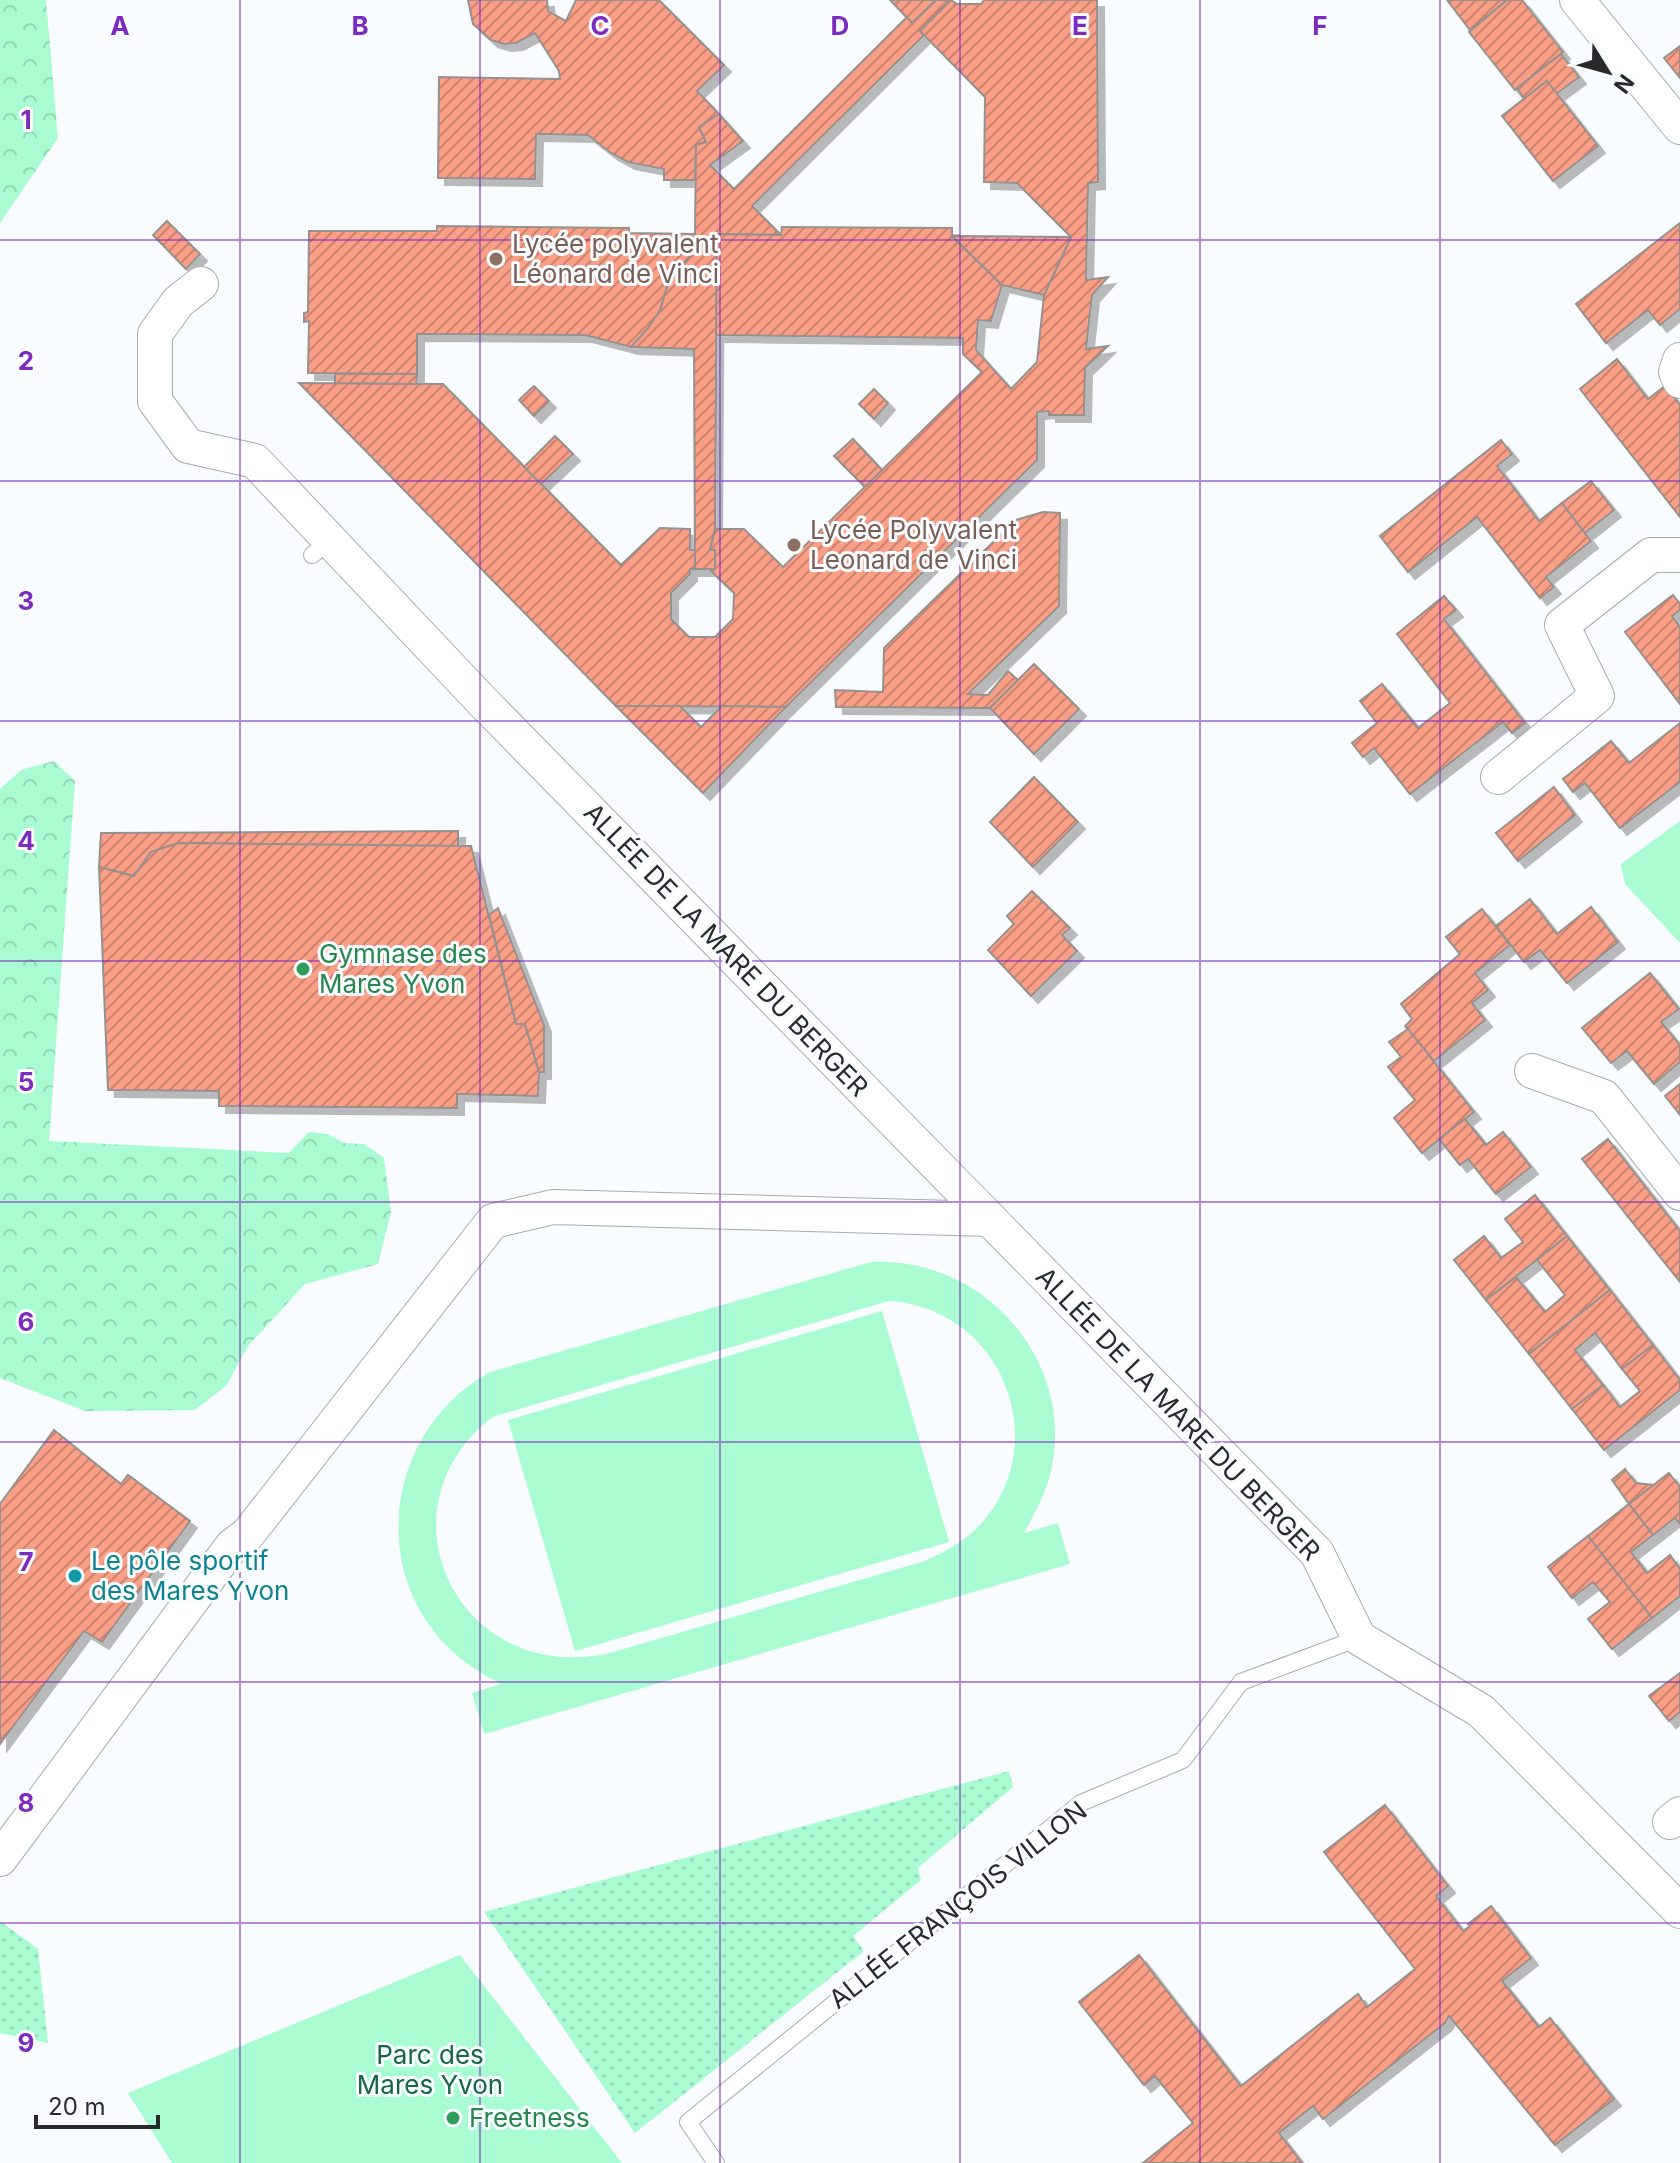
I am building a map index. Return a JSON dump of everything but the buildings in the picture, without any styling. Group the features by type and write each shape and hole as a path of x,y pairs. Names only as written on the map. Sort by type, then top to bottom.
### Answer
{"street":[{"path":"1577,0 1680,127"},
{"name":"ALLÉE DE LA MARE DU BERGER","path":"201,284 178,302 155,334 155,401 188,446 255,461 322,548 415,644 990,1219 1317,1553 1359,1638"},
{"path":"1680,360 1676,372 1680,381"},
{"path":"1498,777 1597,696 1562,625 1651,555 1680,555"},
{"path":"1532,1071 1604,1097 1680,1193"},
{"path":"0,1859 232,1546 248,1534 493,1221 553,1207 990,1219"},
{"path":"1359,1638 1481,1711 1680,1911"}],"lane":[{"name":"ALLÉE FRANÇOIS VILLON","path":"716,2163 688,2122 699,2113 1081,1803 1183,1760 1241,1682 1359,1638"}],"green space":[{"path":"0,0 46,0 58,138 0,223"},
{"path":"54,761 75,781 49,1141 289,1153 309,1132 328,1134 344,1143 364,1144 384,1158 391,1212 378,1264 305,1284 248,1346 227,1385 195,1410 85,1411 0,1378 0,789 21,770"},
{"path":"1680,821 1680,943 1625,884 1621,864"},
{"path":"871,1262 912,1265 949,1276 983,1296 1012,1322 1034,1354 1049,1390 1055,1430 1049,1479 1024,1533 1058,1523 1070,1564 484,1734 472,1693 501,1684 452,1651 421,1612 405,1575 399,1537 401,1498 411,1460 430,1426 456,1396 490,1372","holes":["889,1301 929,1309 962,1328 988,1354 1006,1386 1014,1422 1013,1459 1001,1495 977,1528 946,1551 925,1561 610,1653 557,1657 512,1644 476,1618 450,1583 437,1542 439,1499 457,1456 492,1417"]},
{"path":"882,1311 949,1542 575,1651 508,1420"},
{"path":"1009,1771 1013,1787 918,1868 921,1880 853,1936 864,1951 635,2133 484,1912"},
{"path":"0,1921 38,1949 48,2043 0,2033"},
{"name":"Parc des Mares Yvon","path":"460,1955 622,2163 172,2163 128,2093"}],"place":[{"name":"Lycée polyvalent Léonard de Vinci","path":"496,259"},
{"name":"Lycée Polyvalent Leonard de Vinci","path":"794,545"},
{"name":"Gymnase des Mares Yvon","path":"303,969"},
{"name":"Le pôle sportif des Mares Yvon","path":"75,1576"},
{"name":"Freetness","path":"453,2118"}]}
